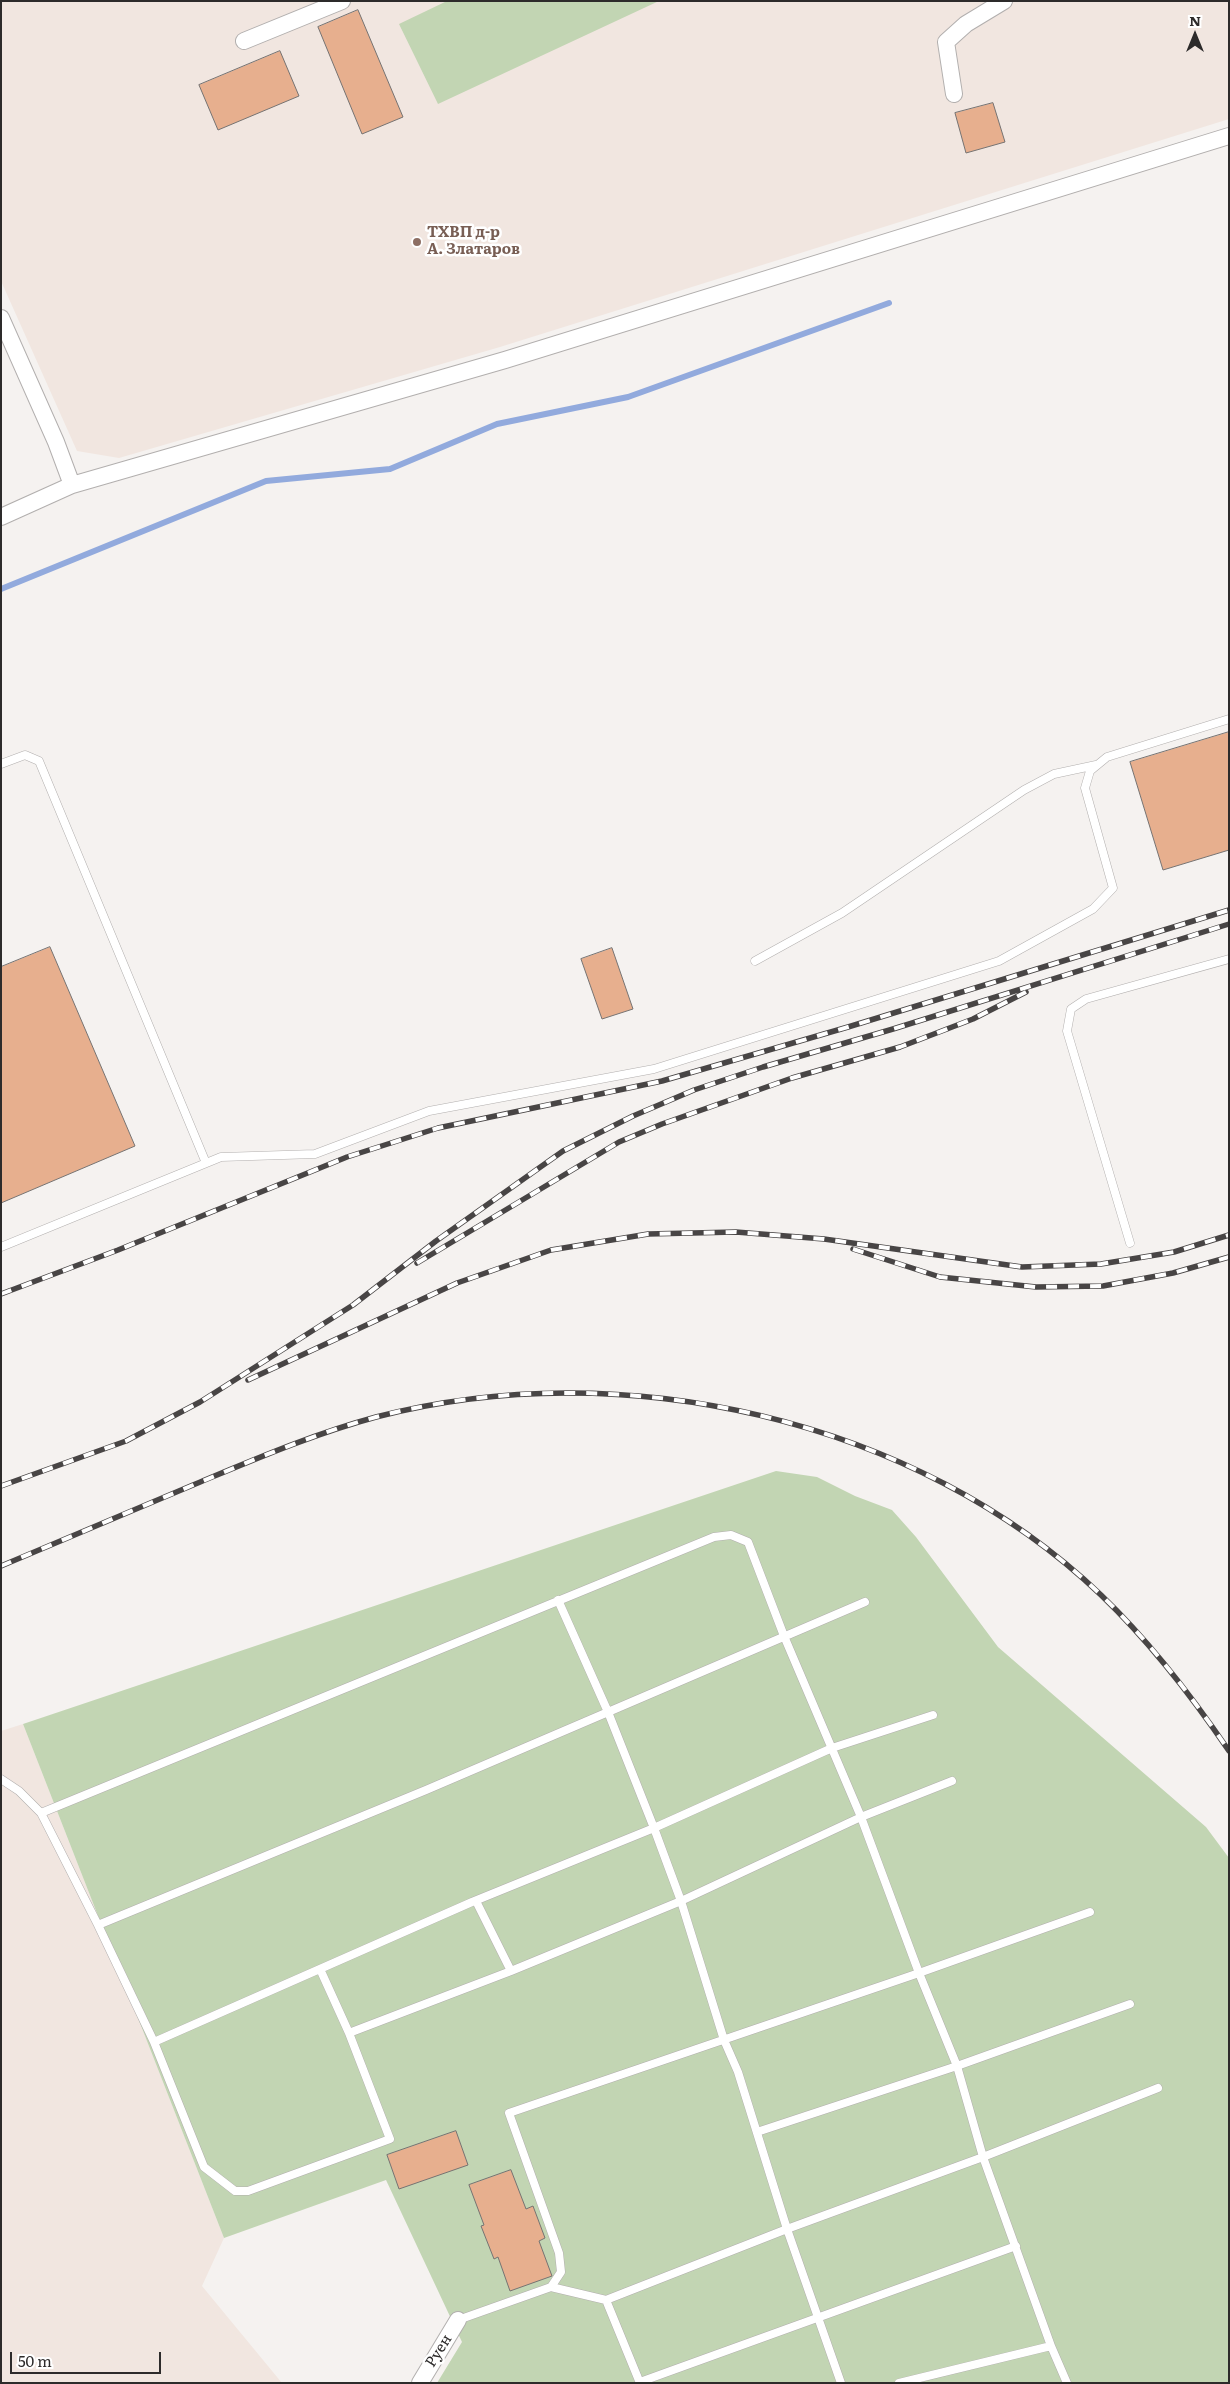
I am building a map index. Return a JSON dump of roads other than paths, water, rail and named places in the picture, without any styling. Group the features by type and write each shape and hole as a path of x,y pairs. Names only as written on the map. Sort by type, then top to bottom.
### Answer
{"street":[{"path":"244,41 342,1"},
{"path":"954,94 946,42 966,24 1004,1"},
{"path":"1,517 72,485 505,360 1229,136"},
{"path":"1,318 56,442 72,485"},
{"name":"Руен","path":"420,2383 458,2320"}],"lane":[{"path":"1,1247 221,1157 315,1154 429,1111 536,1093 654,1069 999,961 1093,909 1114,888 1085,788 1090,771 1107,757 1229,719"},
{"path":"1,764 24,755 39,761 206,1163"},
{"path":"755,961 842,913 1024,790 1054,774 1098,764"},
{"path":"1130,1243 1067,1031 1071,1009 1086,999 1229,959"},
{"path":"41,1813 714,1537 730,1535 748,1542 784,1636 861,1817 919,1973 958,2066 983,2157 1051,2346 1067,2383"},
{"path":"558,1600 608,1712 681,1901 724,2040 738,2072 787,2229 841,2383"},
{"path":"98,1925 426,1790 865,1602"},
{"path":"154,2042 476,1901 654,1828 832,1748 933,1715"},
{"path":"1,1779 19,1791 41,1813 98,1925 154,2042 204,2168 235,2191 248,2191 390,2138 349,2033 320,1969"},
{"path":"349,2033 511,1971 681,1901 861,1817 952,1781"},
{"path":"476,1901 511,1971"},
{"path":"551,2287 561,2272 559,2253 509,2113 919,1973 1090,1912"},
{"path":"757,2132 958,2066 1130,2004"},
{"path":"458,2320 551,2287 606,2300 787,2229 983,2157 1158,2088"},
{"path":"606,2300 640,2383 1016,2246"},
{"path":"899,2383 1051,2346"}],"waterway":[{"path":"1,589 266,481 390,469 497,424 628,397 889,303"}],"railway":[{"path":"1,1294 118,1250 347,1157 438,1128 662,1081 848,1027 1229,910"},
{"path":"1,1486 126,1441 200,1402 353,1305 436,1241 563,1151 633,1116 694,1090 763,1067 893,1029 1229,924"},
{"path":"417,1263 619,1142 662,1124 792,1078 900,1047 973,1019 1026,992"},
{"path":"248,1380 457,1283 551,1250 648,1234 736,1232 824,1239 1022,1267 1101,1264 1174,1252 1229,1235"},
{"path":"853,1249 940,1277 1036,1287 1103,1286 1173,1273 1229,1257"},
{"path":"1,1566 306,1439 376,1417 470,1399 567,1393 664,1399 761,1416 855,1444 944,1484 1027,1534 1101,1595 1136,1631 1185,1689 1229,1751"}],"place":[{"name":"ТХВП д-р А. Златаров","path":"417,242"}]}
